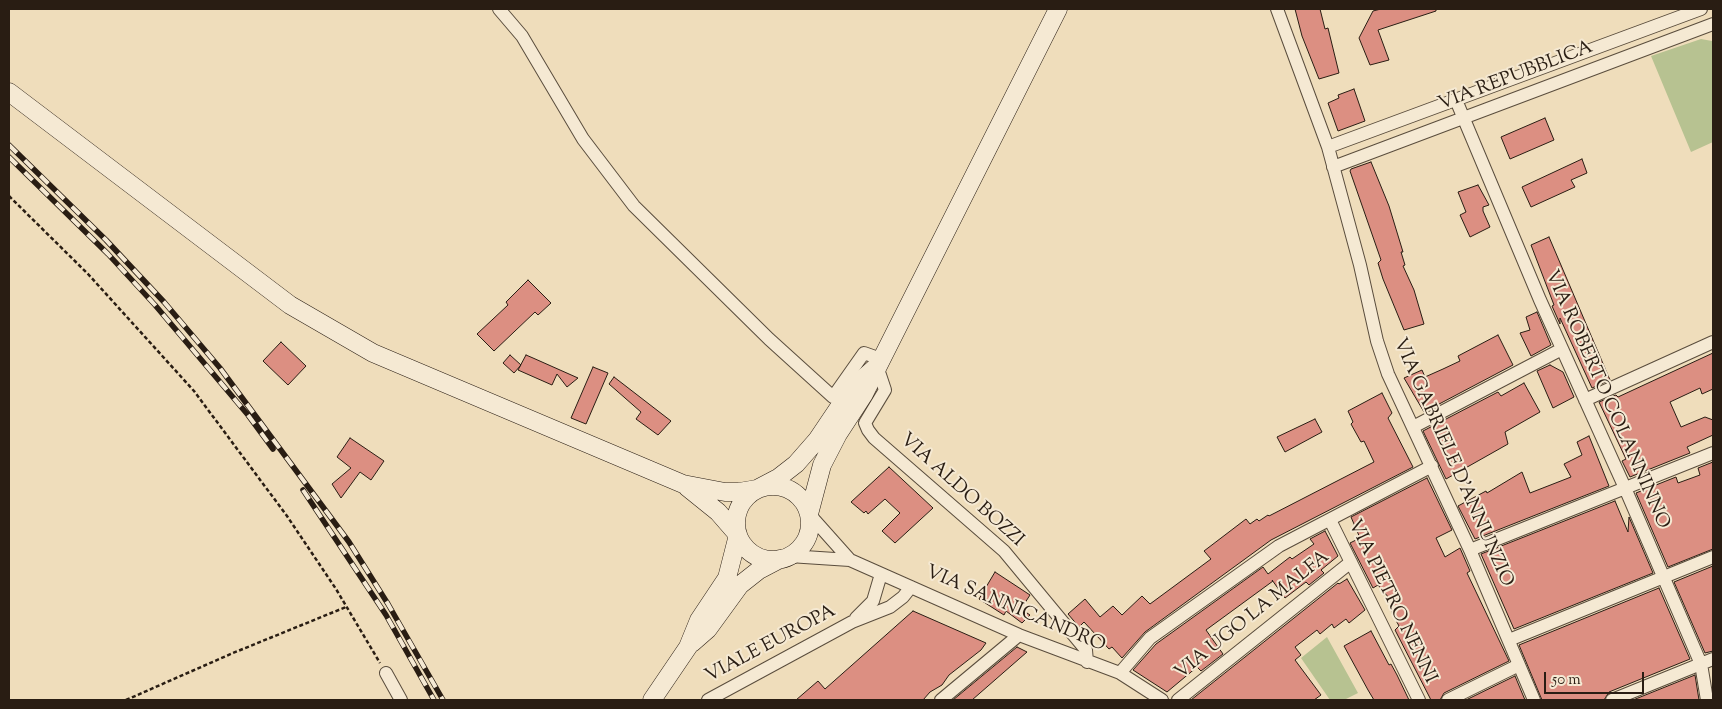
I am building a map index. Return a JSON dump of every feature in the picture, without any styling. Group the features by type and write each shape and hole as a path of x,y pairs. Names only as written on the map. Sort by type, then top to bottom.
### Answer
{"main road":[{"path":"688,647 708,629 740,585 759,570 799,548 806,538 810,526 809,514 822,465 838,434 864,394 1058,9"},
{"path":"9,92 290,305 373,353 683,484 726,492 778,486 789,489 798,495 809,514"},
{"path":"652,700 688,647 699,620 727,578 738,535 737,514 745,499 796,464 817,440 852,388 879,362"},
{"path":"683,484 718,512 750,552 770,559 785,557"}],"street":[{"path":"499,9 522,36 583,139 634,206 768,339 833,397 864,353 879,362"},
{"name":"VIA GABRIELE D'ANNUNZIO","path":"1277,9 1328,147 1360,265 1377,341 1388,374 1470,550 1534,700"},
{"name":"VIA REPUBBLICA","path":"1328,147 1701,9"},
{"name":"VIA REPUBBLICA","path":"1333,167 1713,24"},
{"name":"VIA ROBERTO COLANNINNO","path":"1456,100 1462,118 1562,349 1625,488 1701,664 1707,700"},
{"path":"1585,400 1713,342"},
{"path":"1413,427 1562,349"},
{"name":"VIA ALDO BOZZI","path":"879,362 886,390 865,423 868,430 874,438 1004,551 1086,650 1087,662"},
{"path":"1470,550 1713,453"},
{"path":"1120,673 1150,638 1279,546 1432,466"},
{"path":"809,514 850,560"},
{"name":"VIA PIETRO NENNI","path":"1330,520 1419,700"},
{"path":"785,557 850,560"},
{"path":"1509,640 1713,557"},
{"name":"VIA SANNICANDRO","path":"850,560 1020,635 1120,673 1162,700"},
{"name":"VIA UGO LA MALFA","path":"1178,700 1351,562"},
{"name":"VIALE EUROPA","path":"852,622 873,601 881,574"},
{"name":"VIALE EUROPA","path":"708,700 852,622 890,607 903,597 911,586"},
{"path":"941,700 1020,635"},
{"path":"1612,700 1713,659"},
{"path":"1448,700 1519,665"},
{"path":"386,673 401,700"}],"path":[{"path":"9,196 88,274 194,391 287,516 386,673"},
{"path":"126,700 233,653 346,607"}],"green space":[{"path":"1701,39 1712,41 1713,47 1713,142 1691,152 1651,56"},
{"path":"1327,637 1358,693 1344,700 1330,700 1301,658"}],"building":[{"path":"1295,9 1320,9 1325,29 1328,28 1339,73 1319,79 1302,36"},
{"path":"1381,9 1436,9 1436,11 1378,30 1389,60 1370,65 1359,38 1373,11"},
{"path":"1354,89 1365,121 1338,131 1328,103 1339,98 1338,95"},
{"path":"1545,118 1554,140 1510,159 1501,137"},
{"path":"1582,159 1587,173 1571,180 1575,187 1531,207 1522,187"},
{"path":"1371,162 1389,206 1403,252 1401,252 1405,265 1403,266 1414,290 1424,324 1404,330 1383,279 1378,263 1381,260 1350,171"},
{"path":"1478,185 1489,205 1483,207 1483,211 1490,227 1470,237 1460,215 1466,212 1458,192"},
{"path":"1549,237 1610,380 1592,388 1560,318 1560,324 1552,306 1554,305 1531,245"},
{"path":"528,280 551,303 538,315 535,312 494,351 477,334 508,305 506,302"},
{"path":"1537,312 1551,345 1531,356 1520,333 1530,330 1526,317"},
{"path":"1498,335 1513,365 1424,412 1404,378 1422,370 1425,377 1443,369 1460,361 1458,356"},
{"path":"281,342 306,366 288,385 263,361"},
{"path":"1713,353 1713,389 1702,394 1700,388 1670,402 1681,427 1705,417 1713,420 1713,435 1687,447 1690,453 1630,477 1622,461 1626,459 1599,402 1616,395 1618,397"},
{"path":"510,355 521,365 514,373 503,363"},
{"path":"526,355 578,378 567,387 557,374 552,385 518,370"},
{"path":"1550,365 1563,372 1574,397 1553,408 1537,371"},
{"path":"593,367 608,373 586,424 571,418"},
{"path":"614,377 671,421 658,435 636,419 641,412 609,384"},
{"path":"1524,383 1540,412 1505,432 1508,444 1446,479 1423,431 1498,392 1501,396"},
{"path":"1382,393 1392,413 1388,418 1413,467 1271,540 1145,632 1122,658 1112,647 1109,649 1084,622 1079,627 1068,614 1085,599 1100,617 1113,606 1122,615 1142,596 1150,604 1211,559 1204,551 1246,519 1250,524 1257,519 1259,521 1374,462 1364,441 1361,442 1351,424 1353,422 1348,411"},
{"path":"1315,419 1322,432 1285,452 1277,437"},
{"path":"1589,436 1609,486 1475,539 1458,506 1486,491 1487,493 1522,472 1530,493 1571,477 1564,464 1582,455 1577,442"},
{"path":"350,438 384,461 371,480 360,472 341,498 332,484 351,468 337,457"},
{"path":"1713,462 1713,549 1668,567 1636,493 1676,477 1678,483 1700,475 1698,468"},
{"path":"889,467 933,508 895,543 882,531 900,513 885,499 868,514 851,502"},
{"path":"1427,478 1452,530 1436,538 1445,557 1460,548 1470,571 1467,573 1509,661 1444,693 1440,700 1431,700 1395,630 1399,626 1392,613 1389,598 1378,585 1373,588 1350,543 1360,538 1351,517"},
{"path":"1615,501 1628,532 1629,517 1653,573 1514,629 1481,554"},
{"path":"1325,531 1338,556 1321,570 1324,573 1309,585 1306,582 1285,598 1273,581 1206,630 1223,654 1201,671 1197,667 1167,692 1133,670 1156,644 1263,567 1268,574 1290,557 1292,559 1314,544 1310,539"},
{"path":"1713,566 1713,651 1705,653 1674,582"},
{"path":"995,572 1030,595 1021,609 1030,615 1022,623 1006,611 1004,615 979,599"},
{"path":"1347,579 1365,610 1349,623 1346,619 1334,628 1332,624 1320,634 1317,630 1295,647 1301,655 1295,660 1321,695 1314,700 1191,700 1338,583"},
{"path":"1659,588 1690,659 1609,692 1604,700 1542,700 1519,645"},
{"path":"913,611 986,643 981,650 949,675 942,685 930,692 923,700 796,700 818,681 825,689"},
{"path":"1371,631 1389,665 1391,664 1409,700 1374,700 1368,690 1344,646"},
{"path":"1017,647 1027,652 972,700 953,700"},
{"path":"1695,675 1699,700 1633,700"},
{"path":"1515,676 1525,700 1466,700"}],"railway":[{"path":"9,145 106,240 164,302 220,368 349,542 388,604 443,700"},
{"path":"9,157 108,254 155,305 248,415 273,449"},
{"path":"303,490 386,615 434,700"}]}
